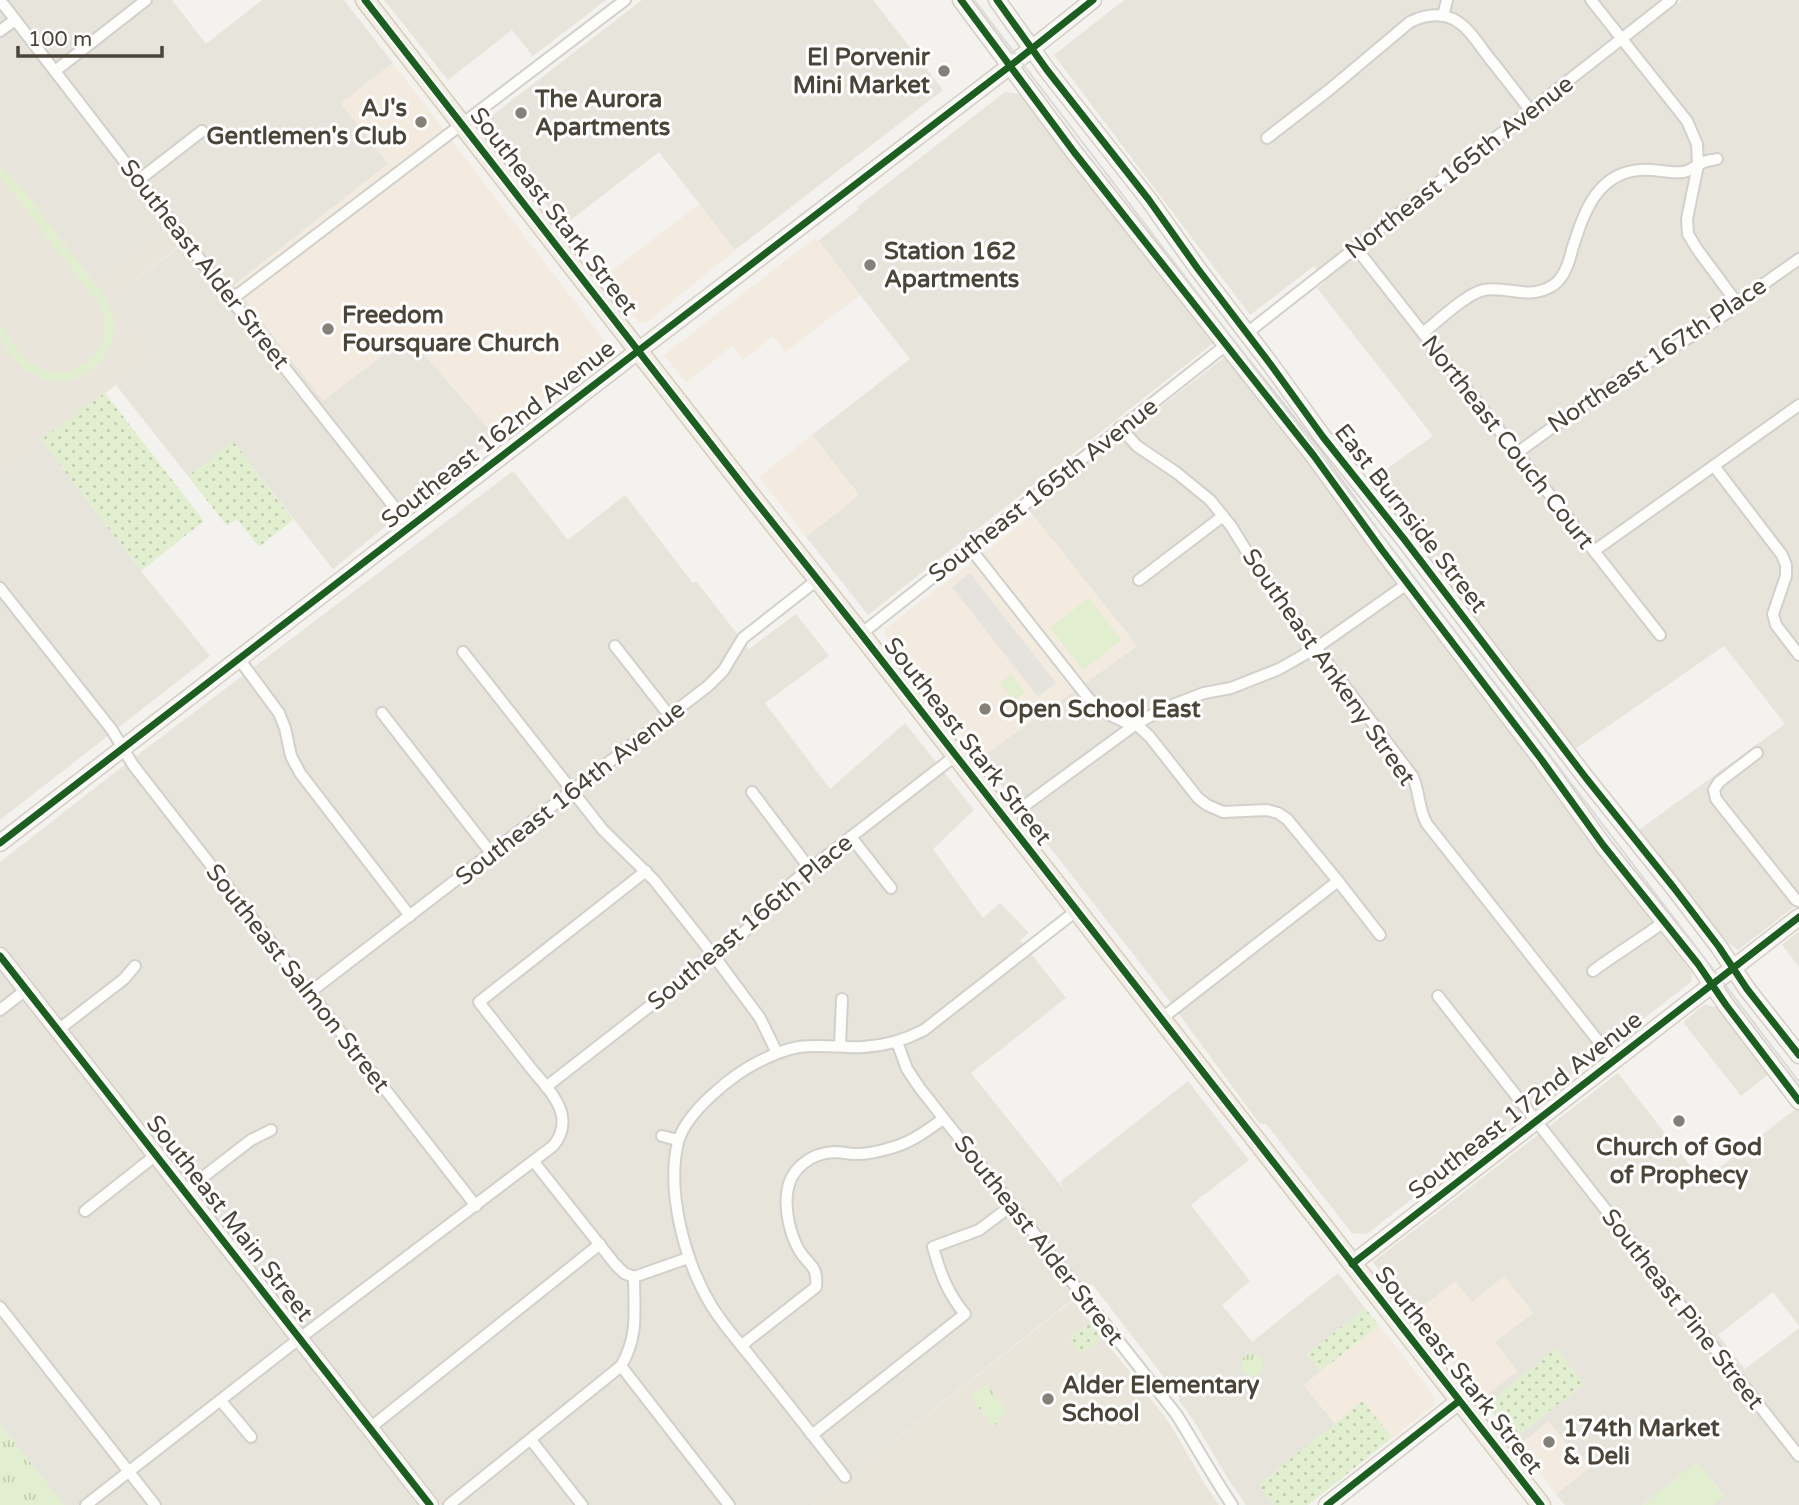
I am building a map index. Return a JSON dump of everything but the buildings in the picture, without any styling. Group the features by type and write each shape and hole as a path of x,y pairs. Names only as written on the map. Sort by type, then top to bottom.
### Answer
{"main road":[{"name":"Southeast Stark Street","path":"365,0 1541,1505"}],"street":[{"path":"55,71 146,0"},
{"path":"229,297 240,293 625,0"},
{"name":"East Burnside Street","path":"961,0 1021,57 1055,80 1149,200 1323,437 1586,778 1674,887 1723,976 1726,1005 1799,1101"},
{"name":"East Burnside Street","path":"997,0 1021,57 1074,152 1307,447 1603,845 1665,921 1723,976 1747,989 1799,1055"},
{"name":"Southeast 162nd Avenue","path":"0,843 1093,0"},
{"path":"1440,15 1447,0"},
{"path":"1591,0 1687,121 1697,144 1698,165 1687,219 1688,234 1737,303"},
{"name":"Northeast 165th Avenue","path":"1247,333 1671,0"},
{"name":"Southeast Alder Street","path":"0,1 410,527"},
{"path":"1267,138 1410,22 1423,16 1440,15 1459,22 1531,111"},
{"path":"0,31 15,20"},
{"path":"140,180 202,131"},
{"path":"1423,333 1477,292 1494,289 1537,292 1556,284 1570,257 1589,204 1602,188 1619,176 1640,170 1684,172 1717,159"},
{"name":"Northeast Couch Court","path":"1356,248 1660,635"},
{"name":"Northeast 167th Place","path":"1517,453 1608,387 1727,313 1799,259"},
{"name":"Southeast 165th Avenue","path":"861,634 1226,345"},
{"path":"1594,551 1799,405"},
{"name":"Southeast Ankeny Street","path":"1120,428 1137,446 1196,488 1223,516 1260,573 1413,777 1422,815 1427,824 1614,1061"},
{"path":"1714,466 1782,555 1786,576 1773,614 1776,625 1799,655"},
{"path":"1139,580 1223,516"},
{"path":"970,548 1089,699 1108,714 1136,724 1150,737 1198,798 1207,805 1223,812 1262,809 1278,813 1287,819 1380,935"},
{"name":"Southeast 164th Avenue","path":"309,993 716,679 743,638 817,580"},
{"path":"1005,820 1136,724 1165,708 1204,693 1231,688 1279,670 1316,648 1408,584"},
{"name":"Southeast Salmon Street","path":"0,588 113,730 133,765 476,1206"},
{"path":"615,646 669,715"},
{"path":"463,652 612,841 646,871 714,956 760,1018 777,1054"},
{"path":"239,659 279,713 291,756 300,773 410,916"},
{"path":"1201,681 1204,693"},
{"path":"382,713 491,853"},
{"path":"1756,754 1719,782 1714,790 1716,799 1799,901"},
{"name":"Southeast 166th Place","path":"545,1087 741,935 779,895 810,869 955,756"},
{"path":"752,792 810,869"},
{"path":"851,836 891,888"},
{"path":"86,1505 300,1338 534,1162 558,1140 563,1118 560,1108 479,1002 646,871"},
{"path":"1161,1019 1338,881"},
{"path":"845,1477 712,1307 688,1258 677,1202 678,1140 705,1101 745,1069 798,1047 878,1046 924,1030 1076,911"},
{"name":"Southeast 172nd Avenue","path":"1352,1264 1799,917"},
{"path":"1593,971 1665,921"},
{"name":"Southeast Main Street","path":"0,956 430,1505"},
{"path":"58,1030 124,979 135,966"},
{"path":"0,1010 27,989"},
{"name":"Southeast Pine Street","path":"1438,996 1799,1456"},
{"path":"840,1045 842,999"},
{"name":"Southeast Alder Street","path":"897,1041 907,1069 943,1119 1176,1414 1232,1505"},
{"path":"742,1345 816,1287 817,1274 797,1246 789,1220 789,1182 799,1167 817,1155 834,1152 864,1154 889,1149 906,1143 943,1119"},
{"path":"185,1191 251,1140 271,1129"},
{"path":"662,1136 678,1140"},
{"path":"85,1211 156,1155"},
{"path":"534,1162 624,1273 634,1277 688,1258"},
{"path":"812,1434 965,1314 948,1291 933,1247 979,1230 1011,1206"},
{"path":"370,1428 600,1244"},
{"path":"449,1505 621,1366 634,1335 634,1277"},
{"path":"0,1307 155,1505"},
{"path":"621,1366 729,1505"},
{"path":"221,1401 251,1437"},
{"path":"1327,1505 1459,1401"},
{"path":"531,1440 582,1505"}],"shaded area":[{"path":"0,0 172,0 206,44 262,0 344,0 393,63 341,103 388,164 234,285 417,346 496,437 333,569 233,442 188,476 116,385 154,356 111,300 178,248 164,231 97,283 0,158"},
{"path":"384,0 606,0 533,56 512,30 448,80"},
{"path":"642,0 873,0 943,90 735,250 659,152 563,226 485,121"},
{"path":"1124,0 1661,0 1669,10 1682,0 1799,0 1799,903 1738,950 1726,941 1639,830 1785,724 1724,646 1575,749 1371,480 1433,436 1317,288 1325,282 1314,266 1250,315 1054,55"},
{"path":"393,63 609,347 496,437 417,346 403,340 323,401 234,285 388,164 341,103"},
{"path":"1005,92 1019,94 1215,342 868,615 806,537 859,495 812,435 910,359 818,241 859,209 857,207"},
{"path":"0,158 97,282 164,230 178,247 111,300 154,356 0,473"},
{"path":"699,204 735,250 647,322 639,323 604,277"},
{"path":"816,237 860,295 785,352 773,336 743,360 732,346 686,383 664,355"},
{"path":"1227,355 1692,973 1691,982 1367,1234 1352,1233 1266,1124 1259,1123 1165,995 980,758 1137,646 1029,510"},
{"path":"812,435 859,495 806,537 759,477"},
{"path":"41,440 210,656 0,820 0,473"},
{"path":"513,471 568,540 625,495 693,583 696,581 749,649 796,614 829,656 765,703 830,789 905,723 974,810 933,849 983,918 1000,903 1029,933 1020,940 1066,998 971,1073 1066,1192 1060,1182 1188,1081 1249,1160 1191,1205 1250,1281 1222,1305 1252,1342 1338,1273 1365,1308 1307,1354 1321,1371 1304,1385 1335,1424 1259,1485 1274,1505 1246,1505 1180,1398 1092,1284 812,1505 441,1505 303,1330 290,1340 418,1505 64,1505 0,1424 0,862"},
{"path":"1033,515 1137,646 980,758 885,636 885,629"},
{"path":"970,573 1056,683 1038,697 952,587"},
{"path":"1799,931 1799,967 1782,945"},
{"path":"1704,1005 1718,1007 1769,1074 1741,1096 1683,1022"},
{"path":"1618,1073 1702,1181 1797,1108 1799,1111 1799,1326 1773,1292 1718,1335 1745,1369 1799,1328 1799,1505 1713,1505 1724,1496 1697,1462 1642,1505 1565,1505 1556,1494 1590,1467 1549,1422 1518,1446 1513,1439 1584,1384 1556,1349 1486,1405 1481,1399 1517,1371 1495,1342 1533,1313 1505,1277 1471,1303 1454,1282 1414,1314 1373,1262"},
{"path":"1504,1276 1533,1313 1495,1342 1517,1371 1481,1399 1414,1314 1455,1281 1472,1302"},
{"name":"Alder Elementary School","path":"1073,1300 1165,1417 1219,1505 812,1505"},
{"path":"1379,1325 1435,1397 1433,1406 1392,1438 1363,1402 1335,1424 1304,1385"},
{"path":"1549,1422 1590,1467 1556,1494 1518,1446"}],"green space":[{"path":"0,166 15,180 103,294 113,317 113,338 105,356 91,370 73,379 53,381 33,374 14,358 1,340 0,325 21,353 36,366 57,372 68,371 78,368 95,354 101,345 105,327 101,307 0,177"},
{"path":"105,393 204,521 141,571 41,440"},
{"path":"233,441 293,520 259,547 237,519 227,526 188,476"},
{"path":"1089,598 1121,640 1083,670 1050,628"},
{"path":"1011,674 1025,692 1014,701 1000,683"},
{"path":"1365,1308 1379,1325 1321,1371 1307,1354"},
{"path":"1091,1322 1102,1337 1081,1355 1070,1337"},
{"path":"1556,1348 1584,1384 1513,1439 1486,1405"},
{"path":"1252,1354 1260,1357 1263,1365 1260,1373 1252,1376 1244,1373 1241,1365 1244,1357"},
{"path":"987,1385 1007,1410 993,1427 969,1396"},
{"path":"1363,1401 1392,1438 1308,1505 1274,1505 1258,1485"},
{"path":"0,1424 64,1505 0,1505"},
{"path":"1697,1462 1724,1497 1713,1505 1642,1505"}],"tram line":[{"path":"974,0 1799,1082"}],"cycle path":[{"path":"365,0 1541,1505"},
{"path":"961,0 1074,152 1314,456 1603,845 1698,964 1799,1101"},
{"path":"997,0 1047,70 1149,200 1323,437 1674,888 1799,1055"},
{"path":"0,843 1093,0"},
{"path":"1352,1264 1799,917"},
{"path":"0,956 430,1505"},
{"path":"1327,1505 1459,1401"}],"place":[{"name":"El Porvenir Mini Market","path":"944,71"},
{"name":"The Aurora Apartments","path":"521,113"},
{"name":"AJ's Gentlemen's Club","path":"421,122"},
{"name":"Station 162 Apartments","path":"870,265"},
{"name":"Freedom Foursquare Church","path":"328,329"},
{"name":"Open School East","path":"985,709"},
{"name":"Church of God of Prophecy","path":"1679,1121"},
{"name":"Alder Elementary School","path":"1048,1399"},
{"name":"174th Market & Deli","path":"1549,1442"}]}
